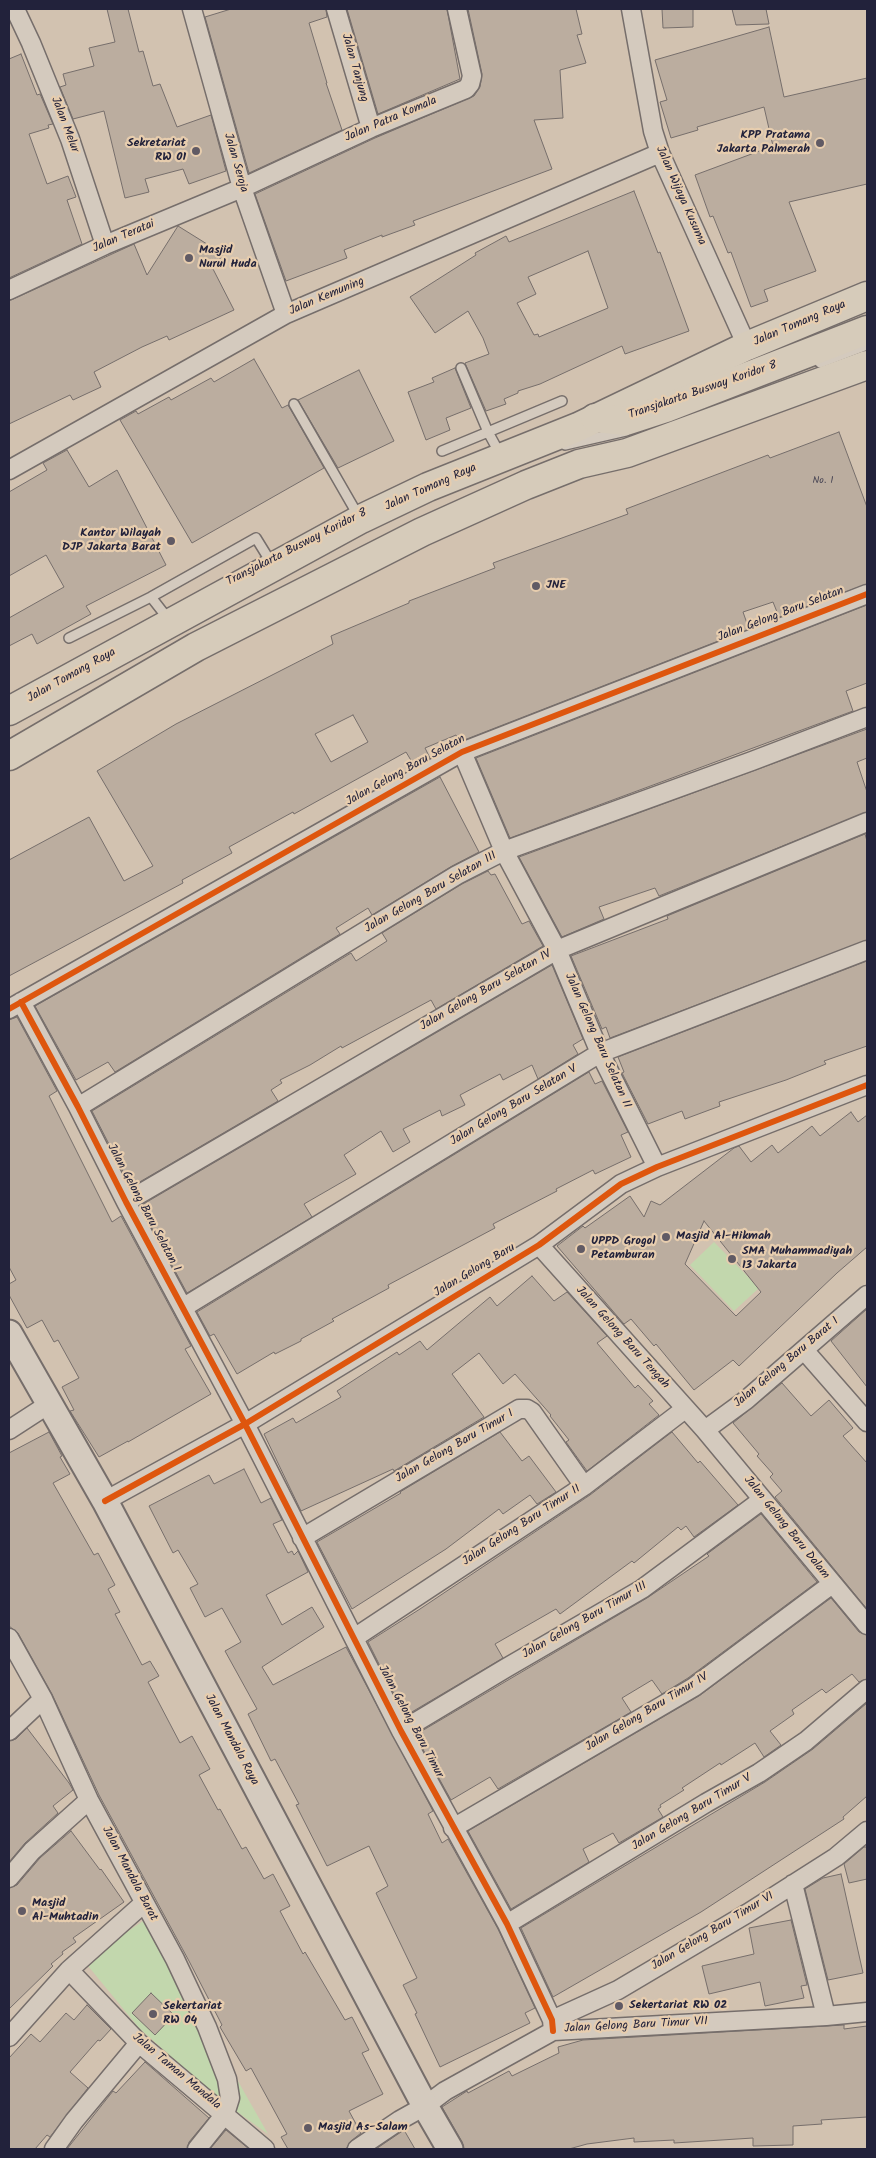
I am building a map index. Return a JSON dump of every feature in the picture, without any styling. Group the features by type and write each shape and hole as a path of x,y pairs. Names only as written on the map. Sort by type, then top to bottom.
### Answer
{"main road":[{"name":"Jalan Tomang Raya","path":"9,711 361,519 428,487 595,418 747,346 867,296"},
{"path":"595,418 626,422 867,330"},
{"path":"9,756 196,647 422,532 526,485 579,464 627,453 867,365"}],"street":[{"name":"Jalan Melur","path":"15,9 70,139 105,245"},
{"name":"Jalan Seroja","path":"192,9 242,188 286,314"},
{"name":"Jalan Tanjung","path":"336,9 371,128"},
{"name":"Jalan Patra Komala","path":"242,188 371,128 466,89 470,84 472,76 457,9"},
{"name":"Jalan Wijaya Kusuma","path":"631,9 653,131 660,153 747,346"},
{"name":"Jalan Kemuning","path":"9,470 286,314 660,153"},
{"name":"Jalan Teratai","path":"9,290 105,245 242,188"},
{"name":"Jalan Gelong Baru Selatan","path":"15,1005 462,752 867,594"},
{"name":"Jalan Gelong Baru Selatan III","path":"78,1107 458,875 504,851 867,717"},
{"name":"Jalan Gelong Baru Selatan II","path":"462,752 504,851 557,950 600,1054 657,1167"},
{"name":"Jalan Gelong Baru Selatan IV","path":"126,1202 557,950 867,822"},
{"name":"Jalan Gelong Baru Selatan V","path":"184,1307 600,1054 867,950"},
{"name":"Jalan Gelong Baru Selatan I","path":"15,1005 78,1107 126,1202 184,1307 245,1424"},
{"name":"Jalan Gelong Baru","path":"105,1501 245,1424 539,1246 621,1184 657,1167 867,1085"},
{"name":"Jalan Gelong Baru Tengah","path":"539,1246 706,1430"},
{"name":"Jalan Gelong Baru Barat I","path":"706,1430 746,1400 867,1295"},
{"name":"Jalan Mandala Raya","path":"9,1333 105,1501 425,2106 450,2149"},
{"path":"804,1350 867,1422"},
{"path":"9,1430 49,1404"},
{"name":"Jalan Gelong Baru Timur I","path":"302,1538 520,1409 528,1409 532,1412 584,1486"},
{"name":"Jalan Gelong Baru Timur II","path":"354,1638 584,1486 685,1409"},
{"name":"Jalan Gelong Baru Timur","path":"245,1424 401,1731 507,1924 552,2026"},
{"name":"Jalan Gelong Baru Dalam","path":"706,1430 867,1625"},
{"name":"Jalan Gelong Baru Timur III","path":"401,1731 642,1589 762,1500"},
{"name":"Jalan Gelong Baru Timur IV","path":"453,1828 694,1687 832,1584"},
{"name":"Jalan Mandala Barat","path":"9,1638 43,1699 89,1800 174,1959 207,2027 228,2079 230,2098 225,2114"},
{"name":"Jalan Gelong Baru Timur V","path":"507,1924 706,1803 759,1773 806,1740 867,1689"},
{"path":"9,1731 43,1699"},
{"path":"9,1878 32,1851 89,1800"},
{"name":"Jalan Gelong Baru Timur VI","path":"552,2026 618,1990 836,1857 867,1831"},
{"path":"792,1884 826,2016"},
{"path":"9,2037 69,1970 144,1903"},
{"name":"Jalan Taman Mandala","path":"69,1970 139,2044 265,2149"},
{"name":"Jalan Gelong Baru Timur VII","path":"356,2149 425,2106 445,2091 552,2026 826,2016 867,2012"},
{"path":"54,2149 74,2121 139,2044"},
{"path":"197,2149 225,2114"}],"lane":[{"path":"813,366 867,345"},
{"path":"461,368 488,432 501,457"},
{"path":"442,451 562,401"},
{"path":"294,404 361,519"},
{"name":"Transjakarta Busway Koridor 8","path":"466,482 553,447 602,438 635,429"},
{"name":"Transjakarta Busway Koridor 8","path":"9,721 221,602 368,525 404,509"},
{"path":"380,542 405,532 422,532"},
{"path":"69,638 151,598 256,538 274,566"},
{"path":"151,598 171,622"},
{"path":"42,725 259,604"}],"green space":[{"path":"714,1242 759,1288 734,1311 690,1265"},
{"path":"146,1919 268,2134 215,2096 139,2028 84,1961"}],"building":[{"path":"107,9 128,9 139,52 143,51 153,86 160,84 177,127 211,115 226,171 189,184 183,169 145,179 149,192 125,198 104,111 73,119 60,87 66,85 63,74 94,66 89,48 115,42"},
{"path":"231,9 326,9 327,17 309,23 342,130 249,173 205,17"},
{"path":"347,9 447,9 460,79 378,114"},
{"path":"468,9 576,9 582,34 577,35 586,63 560,70 563,118 534,120 552,169 413,221 415,225 382,237 382,235 344,250 347,258 286,281 255,194 375,138 474,96 480,87 482,74"},
{"path":"662,9 693,9 693,27 663,28"},
{"path":"732,9 766,9 769,24 736,25"},
{"path":"769,27 784,97 867,78 867,184 789,202 816,271 764,290 768,301 751,307 731,252 728,253 713,216 710,217 695,175 773,146 764,107 697,127 698,130 671,138 660,102 667,100 655,60"},
{"path":"21,54 37,95 40,94 53,124 48,125 49,128 29,134 47,184 68,176 76,197 67,200 82,244 9,278 9,59"},
{"path":"634,191 658,253 660,252 689,331 625,354 622,346 540,384 518,391 518,393 504,399 506,404 486,411 465,363 489,354 483,338 468,311 435,333 410,297 476,255 475,253 506,236 509,242","holes":["588,251 608,308 539,337 538,334 534,335 517,303 536,294 528,277"]},
{"path":"178,226 223,254 213,269 234,310 169,340 167,336 142,347 94,372 101,387 73,400 70,395 9,424 9,301 134,244 147,275"},
{"path":"254,359 282,408 288,405 324,468 192,543 120,420 136,411 138,414 169,397 171,400 211,378 214,382"},
{"path":"455,368 471,408 446,418 450,430 426,440 408,392 434,382 432,378"},
{"path":"359,370 394,441 338,468 298,400"},
{"path":"839,432 867,507 867,584 779,617 773,602 743,612 749,629 459,742 456,735 425,748 430,758 415,767 406,752 294,814 293,812 229,847 232,853 182,880 183,883 9,976 9,860 89,817 124,881 153,866 97,771 176,724 333,644 331,636 409,603 409,601 495,568 493,563 628,514 626,509 768,455 770,458","holes":["353,715 368,742 331,762 315,734"]},
{"path":"67,450 89,487 117,470 166,565 86,606 91,614 37,644 32,634 9,646 9,618 64,587 46,555 9,576 9,492 47,470 43,463"},
{"path":"867,605 867,683 846,691 853,711 510,838 476,758"},
{"path":"867,729 867,758 857,762 867,792 867,812 659,896 655,888 599,907 604,919 562,937 519,857"},
{"path":"440,777 479,852 452,866 372,915 368,908 336,928 340,934 115,1072 108,1062 76,1080 35,1006"},
{"path":"865,834 867,841 867,940 610,1038 606,1027 602,1029 571,956 668,919 667,916"},
{"path":"488,871 491,875 495,874 522,924 529,921 543,946 436,1009 431,1000 280,1080 282,1083 271,1090 278,1101 131,1187 92,1111 351,953 356,961 387,941 382,933 462,884"},
{"path":"867,961 867,1046 824,1061 826,1064 786,1080 719,1102 720,1106 685,1119 682,1111 648,1124 622,1073 624,1072 618,1057"},
{"path":"552,965 583,1039 573,1045 578,1054 538,1079 532,1065 503,1080 500,1074 460,1095 465,1105 442,1116 440,1110 403,1129 410,1142 393,1152 381,1131 344,1155 356,1174 304,1204 312,1217 187,1293 140,1206"},
{"path":"17,1017 57,1091 49,1096 112,1222 121,1216 191,1346 185,1349 211,1394 99,1457 70,1411 74,1410 62,1387 79,1378 58,1340 54,1342 42,1320 27,1328 9,1295 9,1284 16,1280 9,1267 9,1020"},
{"path":"589,1072 595,1084 602,1081 628,1132 621,1135 631,1157 595,1174 593,1170 556,1189 557,1191 493,1224 495,1228 388,1285 389,1288 332,1319 334,1321 301,1339 301,1341 275,1354 274,1352 237,1374 214,1334 210,1336 197,1312"},
{"path":"851,1112 858,1122 867,1115 867,1247 739,1366 733,1360 694,1390 656,1344 654,1346 631,1319 624,1324 557,1246 583,1226 585,1228 630,1196 644,1217 651,1201 660,1205 734,1148 739,1146 751,1162 772,1145 778,1153 812,1126 820,1136","holes":["704,1221 761,1292 736,1316 685,1264"]},
{"path":"532,1276 554,1301 567,1292 607,1336 597,1343 635,1388 638,1385 653,1401 649,1404 659,1415 587,1471 566,1442 569,1440 551,1415 515,1374 503,1384 479,1353 452,1374 484,1417 394,1471 393,1469 301,1511 264,1434 293,1418 296,1423 341,1397 337,1391 397,1352 399,1355 420,1341 427,1350 490,1297 497,1306"},
{"path":"867,1309 867,1387 831,1341"},
{"path":"782,1383 811,1416 829,1400 853,1428 843,1436 867,1463 867,1609 775,1497 782,1491 770,1477 773,1474 733,1423"},
{"path":"49,1432 70,1474 53,1483 94,1555 98,1553 115,1585 108,1589 120,1612 115,1614 142,1665 150,1661 159,1676 148,1682 180,1743 192,1736 210,1769 199,1775 218,1810 220,1809 242,1849 246,1847 264,1879 273,1874 290,1906 280,1911 303,1954 305,1952 345,2020 352,2017 369,2050 362,2053 383,2094 349,2111 361,2133 351,2141 346,2149 288,2149 281,2137 287,2134 251,2068 246,2071 220,2027 222,2025 189,1961 99,1795 52,1694 18,1633 9,1626 9,1453"},
{"path":"500,1432 522,1461 529,1456 556,1492 537,1504 530,1495 503,1514 499,1509 446,1549 352,1609 317,1542"},
{"path":"672,1432 698,1463 700,1461 738,1505 694,1537 686,1526 681,1530 678,1527 634,1563 632,1561 560,1614 556,1609 495,1644 503,1658 405,1716 368,1642 590,1495"},
{"path":"244,1469 261,1503 271,1498 282,1520 273,1524 288,1553 292,1551 294,1555 298,1551 308,1572 266,1595 282,1625 312,1607 324,1627 262,1667 273,1685 346,1647 433,1811 428,1814 442,1843 448,1839 498,1929 535,2008 525,2013 530,2023 440,2067 403,1985 417,1978 376,1893 388,1886 369,1846 327,1866 296,1805 299,1804 275,1759 271,1761 248,1714 257,1709 225,1651 241,1642 222,1608 205,1617 190,1588 198,1584 178,1550 173,1553 149,1506 209,1475 214,1484"},
{"path":"761,1514 817,1582 688,1678 662,1694 652,1680 622,1698 631,1712 498,1789 490,1777 451,1800 415,1735 647,1598 709,1556 707,1554"},
{"path":"831,1598 859,1632 867,1635 867,1679 859,1682 852,1674 826,1693 822,1689 792,1710 794,1714 770,1731 781,1745 764,1757 755,1743 721,1765 720,1763 660,1805 661,1807 658,1809 663,1817 619,1843 613,1833 583,1849 589,1862 511,1909 468,1831 699,1696"},
{"path":"867,1703 867,1796 843,1817 844,1819 701,1912 553,1997 521,1928 765,1782 813,1749"},
{"path":"27,1728 73,1790 53,1806 58,1813 25,1843 9,1862 9,1741 16,1739"},
{"path":"71,1831 124,1902 73,1938 76,1942 62,1952 63,1954 51,1964 53,1966 9,2009 9,1888 17,1885 40,1858"},
{"path":"864,1847 867,1847 867,1879 849,1883 844,1864"},
{"path":"841,1874 863,1973 828,1980 805,1889 823,1878"},
{"path":"791,1920 807,1985 801,1986 804,1998 765,2006 760,1982 709,1994 702,1966 754,1954 749,1928"},
{"name":"Sekertariat RW 04","path":"151,1993 174,2015 155,2035 132,2013"},
{"path":"87,2005 111,2029 100,2041 98,2040 70,2072 88,2088 50,2137 47,2135 35,2149 9,2149 9,2058 31,2034 40,2042 66,2013 74,2020"},
{"path":"844,2025 844,2029 867,2026 867,2117 821,2120 822,2124 793,2126 793,2145 753,2146 753,2138 674,2143 674,2140 634,2142 634,2138 587,2144 569,2149 464,2149 442,2107 467,2091 468,2093 509,2071 512,2076 559,2053 558,2047 583,2040"},
{"path":"145,2062 209,2118 189,2142 187,2149 67,2149 113,2091 116,2093"},
{"path":"226,2130 249,2149 210,2149"},
{"path":"404,2130 415,2149 376,2149"}],"cycle path":[{"path":"9,1009 462,752 867,594"},
{"path":"21,1002 245,1424 401,1731 507,1924 552,2020 553,2031"},
{"path":"105,1501 245,1424 539,1245 621,1184 657,1167 867,1085"}],"place":[{"name":"KPP Pratama Jakarta Palmerah","path":"820,143"},
{"name":"Sekretariat RW 01","path":"196,151"},
{"name":"Masjid Nurul Huda","path":"189,258"},
{"name":"Kantor Wilayah DJP Jakarta Barat","path":"171,541"},
{"name":"JNE","path":"536,586"},
{"name":"Masjid Al-Hikmah","path":"666,1237"},
{"name":"UPPD Grogol Petamburan","path":"581,1249"},
{"name":"SMA Muhammadiyah 13 Jakarta","path":"732,1259"},
{"name":"Masjid Al-Muhtadin","path":"22,1911"},
{"name":"Sekertariat RW 02","path":"619,2006"},
{"name":"Sekertariat RW 04","path":"153,2014"},
{"name":"Masjid As-Salam","path":"308,2128"}]}
